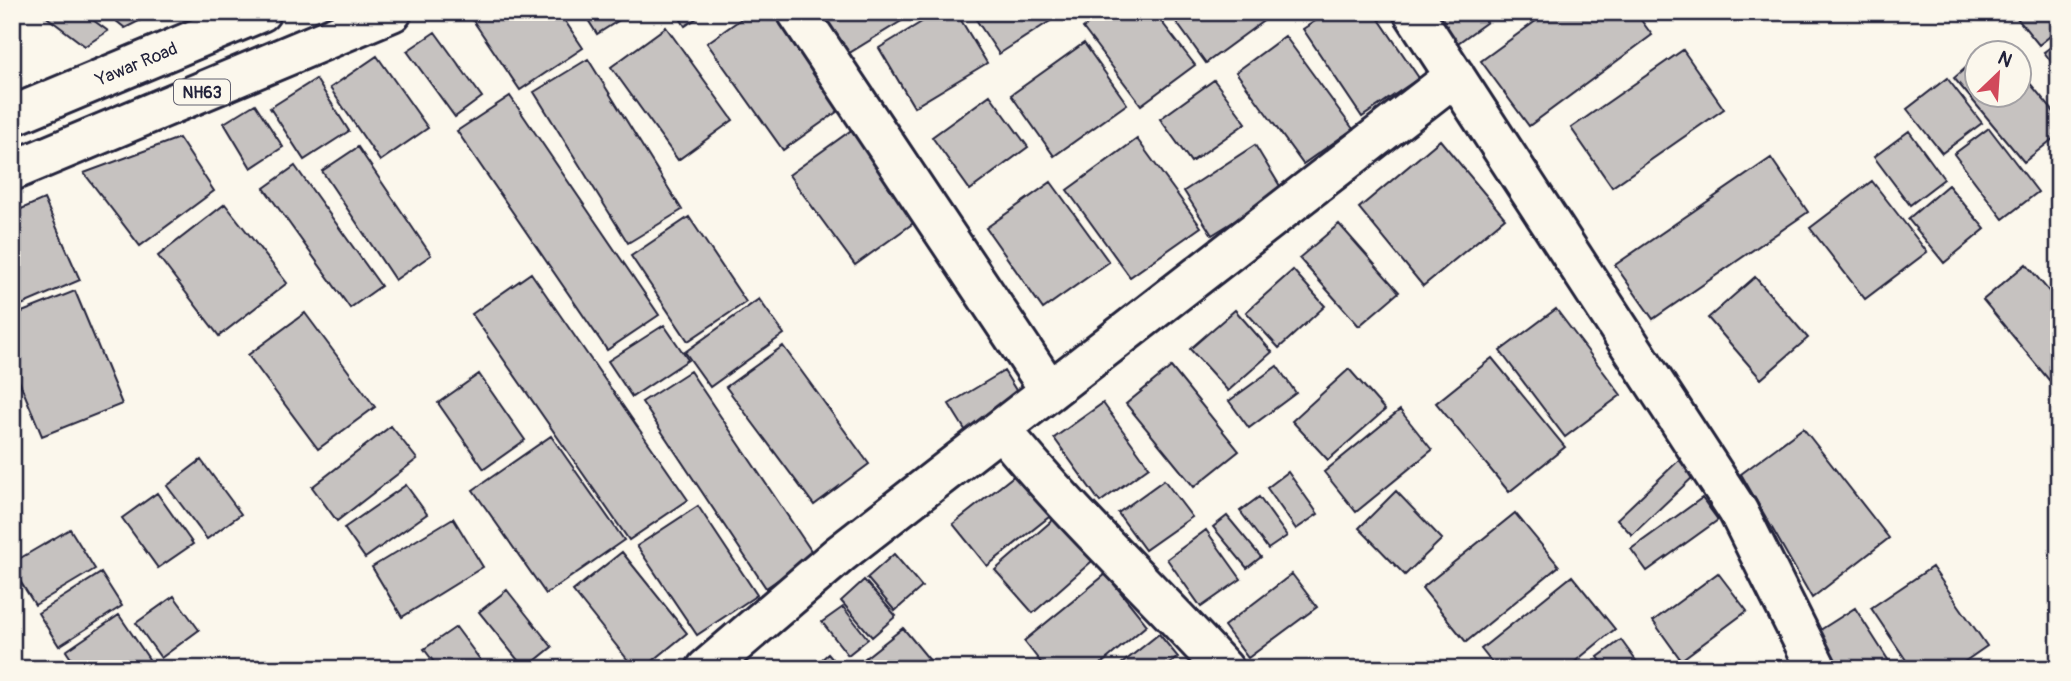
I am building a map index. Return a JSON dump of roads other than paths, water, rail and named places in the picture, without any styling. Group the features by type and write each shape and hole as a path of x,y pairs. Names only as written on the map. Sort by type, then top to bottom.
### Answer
{"main road":[{"name":"Yawar Road","path":"12,116 261,12"},
{"name":"NH63","path":"12,171 392,12"},
{"path":"797,12 1050,391"},
{"path":"1413,12 1738,511 1817,669"},
{"path":"706,669 840,554 1455,76"},
{"path":"1001,429 1046,484 1224,669"}]}
